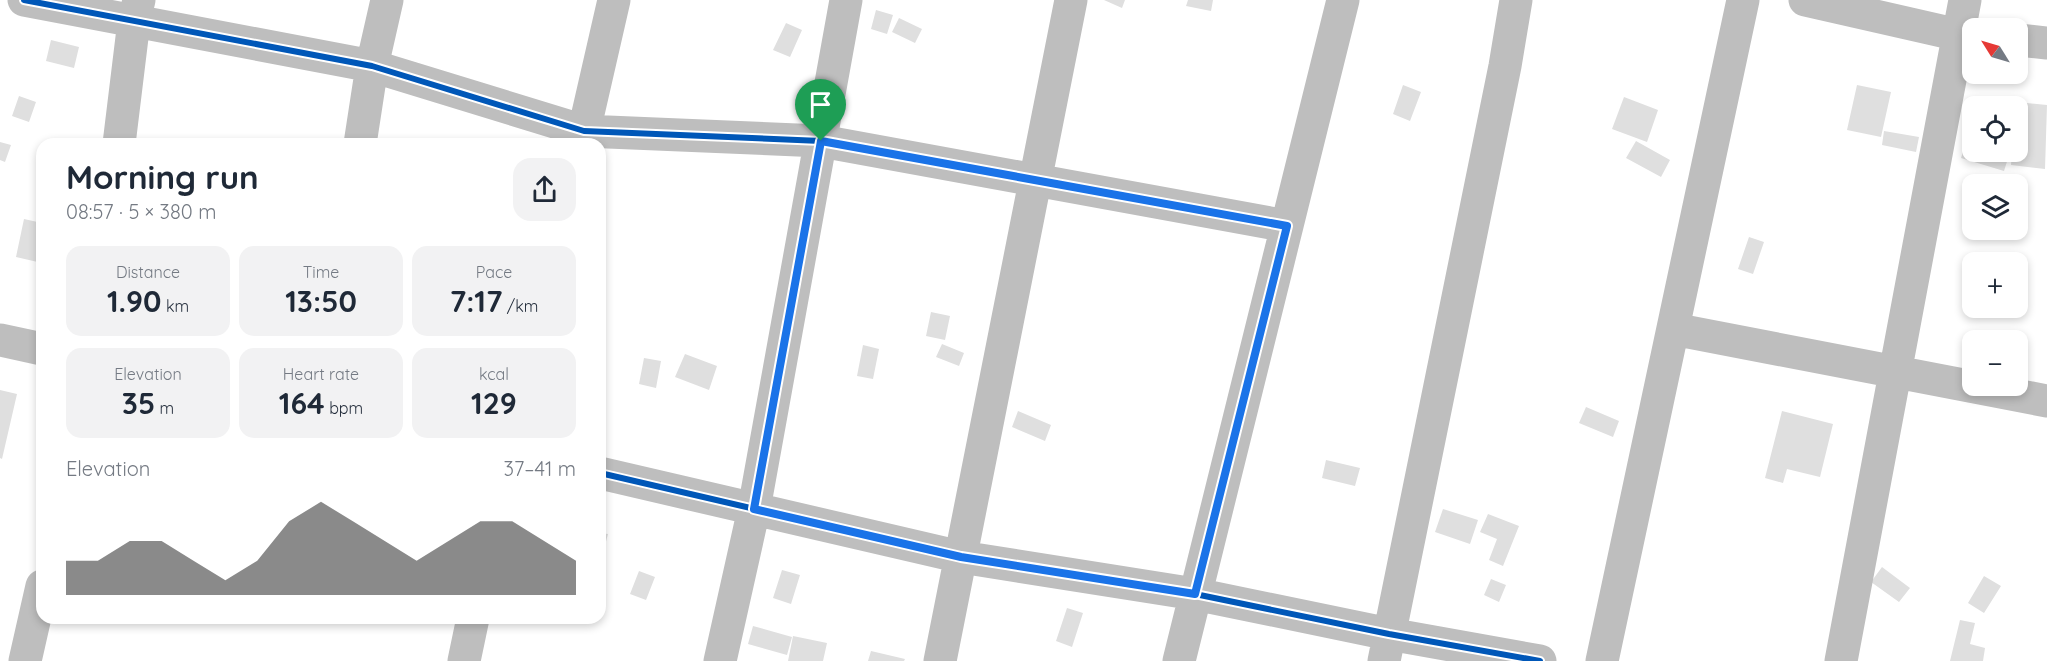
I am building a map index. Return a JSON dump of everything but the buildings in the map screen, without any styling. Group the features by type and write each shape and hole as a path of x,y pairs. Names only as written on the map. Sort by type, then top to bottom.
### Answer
{"street":[{"path":"24,0 136,10 372,66 582,137 821,141 1287,226"},
{"path":"361,138 372,66 387,0"},
{"path":"582,137 614,0"},
{"path":"720,661 754,509 846,0"},
{"path":"940,661 1071,0"},
{"path":"1179,661 1343,0"},
{"path":"1386,647 1516,0"},
{"path":"1602,661 1743,0"},
{"path":"1805,0 1962,34"},
{"path":"1965,0 1966,18"},
{"path":"119,138 136,10"},
{"path":"2028,41 2047,43"},
{"path":"1841,661 1896,372 1962,54"},
{"path":"1673,329 2047,400"},
{"path":"0,340 36,348"},
{"path":"606,474 961,557 1195,594 1386,647 1540,661"},
{"path":"25,661 36,612"},
{"path":"464,661 472,624"}],"cycle path":[{"path":"24,0 372,66 584,131 821,141 1287,226"},
{"path":"606,474 961,557 1195,594 1389,634 1540,661"}],"route":[{"path":"821,141 1287,226 1195,594 961,557 754,509 821,141"}]}
